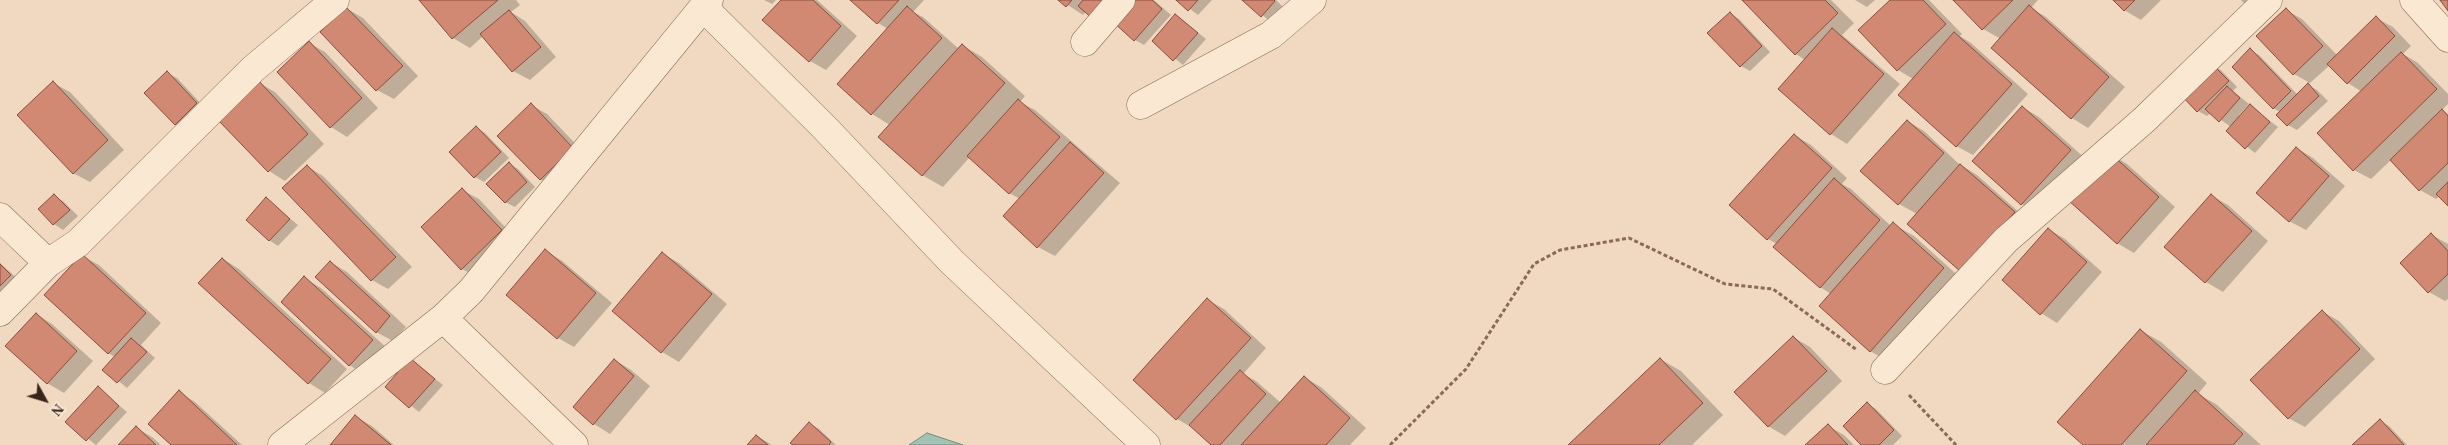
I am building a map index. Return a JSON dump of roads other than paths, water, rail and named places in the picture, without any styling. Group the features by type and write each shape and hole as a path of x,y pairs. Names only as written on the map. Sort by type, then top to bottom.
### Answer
{"street":[{"path":"0,312 48,263 78,243 253,69 335,0"},
{"path":"1085,42 1121,0"},
{"path":"1141,105 1271,35 1312,0"},
{"path":"1885,370 2006,240 2144,120 2268,0"},
{"path":"2414,0 2448,38"},
{"path":"282,445 443,318 471,291 706,4 952,262 1146,445"},
{"path":"0,217 48,263"},
{"path":"443,318 574,445"}]}
